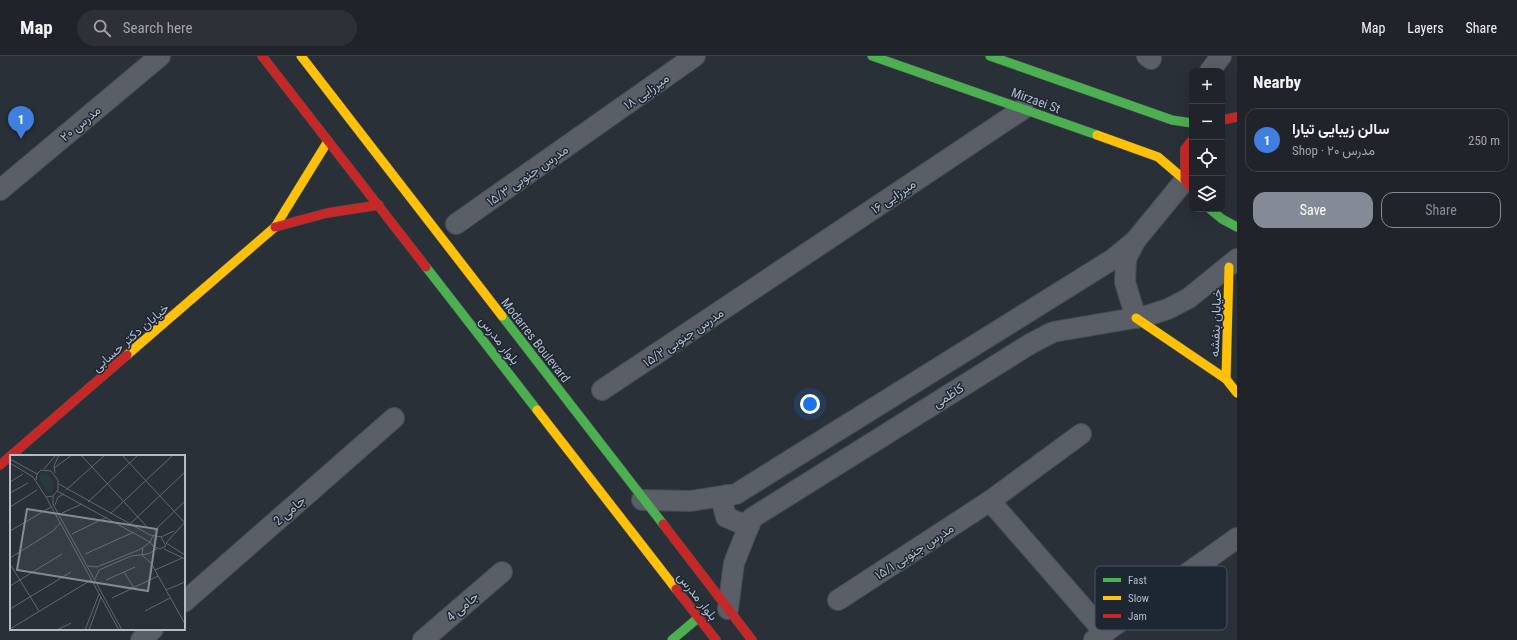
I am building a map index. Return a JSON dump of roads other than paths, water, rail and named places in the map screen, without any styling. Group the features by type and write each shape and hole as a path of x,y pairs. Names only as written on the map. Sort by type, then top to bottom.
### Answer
{"street":[{"name":"مدرس ۲۰","path":"0,190 160,56"},
{"name":"بلوار مدرس","path":"262,56 716,640"},
{"name":"Modarres Boulevard","path":"301,56 642,500 752,640"},
{"name":"میرزایی ۱۸","path":"597,125 695,56"},
{"name":"Mirzaei St","path":"872,56 1158,157 1189,184"},
{"name":"Mirzaei St","path":"990,56 1172,120 1189,123"},
{"path":"1212,68 1221,56"},
{"name":"میرزایی ۱۶","path":"763,283 1023,109"},
{"path":"1225,119 1237,117"},
{"name":"مدرس جنوبی ۱۵/۳","path":"456,224 597,125"},
{"path":"275,227 328,141"},
{"path":"642,500 690,501 736,494 1113,259 1135,241 1189,184 1185,149 1189,144"},
{"path":"275,227 310,216 346,209 379,205"},
{"path":"1214,212 1222,219 1237,226"},
{"name":"خیابان دکتر حسابی","path":"12,455 275,227"},
{"path":"1135,241 1126,260 1125,282 1136,318"},
{"name":"کاظمی","path":"728,609 734,563 752,518 1030,344 1053,332 1136,318 1168,309 1182,302 1233,263"},
{"name":"خیابان بنفشه","path":"1226,379 1233,263"},
{"name":"مدرس جنوبی ۱۵/۲","path":"602,390 763,283"},
{"name":"خیابان بنفشه","path":"1136,318 1226,379 1237,393"},
{"name":"جامی 2","path":"185,601 394,418"},
{"name":"مدرس جنوبی ۱۵/۱","path":"838,600 990,501 1082,434"},
{"name":"خیابان دکتر حسابی","path":"0,465 10,456"},
{"path":"727,495 723,505 726,517 740,523 750,524"},
{"path":"990,501 1095,630"},
{"path":"1198,566 1237,538"},
{"name":"جامی 4","path":"422,640 502,572"},
{"path":"672,640 698,618"},
{"path":"141,640 152,630"},
{"path":"1100,636 1108,630"}],"place":[{"name":"سالن زیبایی تیارا","path":"21,139"}]}
